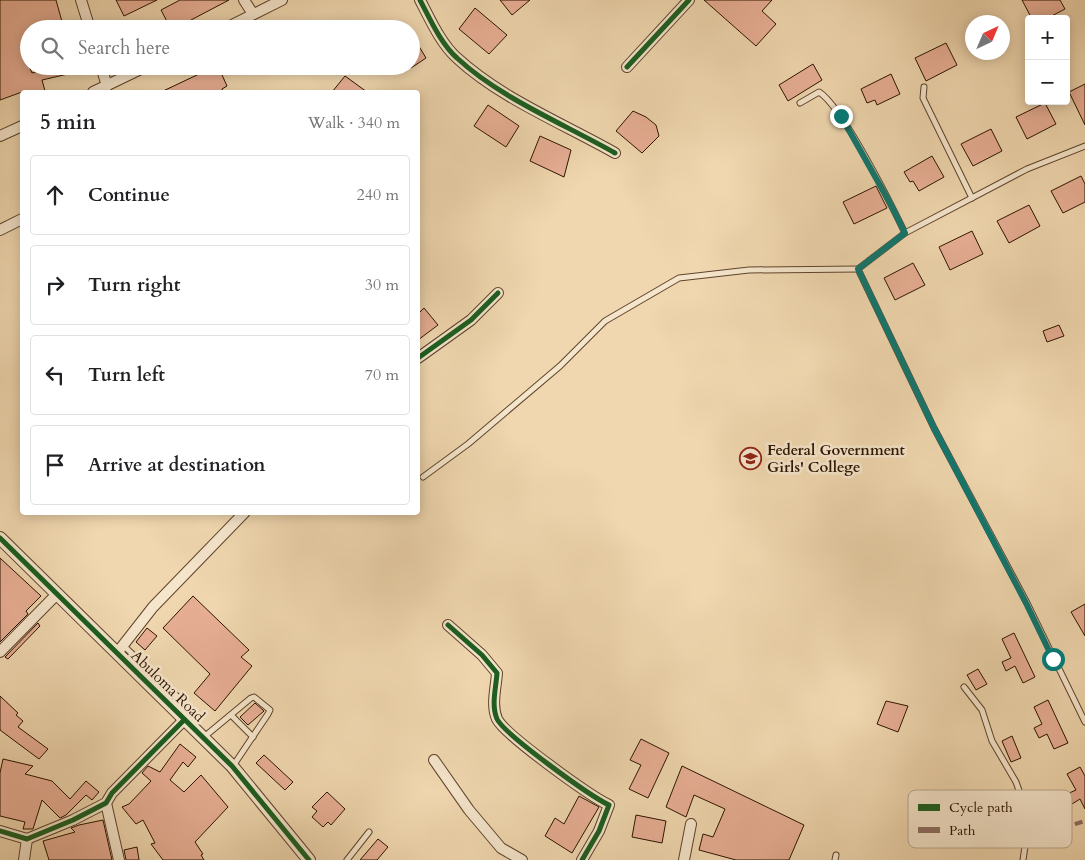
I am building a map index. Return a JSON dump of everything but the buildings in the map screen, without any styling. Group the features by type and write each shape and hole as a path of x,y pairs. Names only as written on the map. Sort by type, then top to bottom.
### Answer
{"street":[{"path":"81,0 87,20"},
{"path":"244,0 253,14"},
{"path":"241,20 282,0"},
{"path":"420,0 431,21 456,57 482,78 615,153"},
{"path":"627,67 689,0"},
{"path":"104,75 107,86"},
{"path":"98,90 129,75"},
{"path":"0,136 20,127"},
{"path":"0,230 20,220"},
{"path":"420,357 471,320 498,293"},
{"path":"121,650 153,607 242,515"},
{"name":"Abuloma Road","path":"0,538 57,594 121,650 170,707 204,737 232,766 309,860"},
{"path":"0,652 57,594"},
{"path":"448,625 482,655 497,673 493,705 498,720 514,739 579,785 593,798 609,805 599,831 582,860"},
{"path":"0,831 27,840 106,803 112,793 184,720"},
{"path":"434,760 469,810 502,848 522,860"},
{"path":"106,803 119,860"},
{"path":"684,860 691,824"},
{"path":"24,860 27,840"}],"lane":[{"path":"924,87 923,98 972,198"},
{"path":"800,104 819,92 824,95 841,116 905,233"},
{"path":"423,477 468,444 560,366 605,321 679,278 749,270 858,269 905,233 1027,169 1085,146"},
{"path":"858,269 934,428 1026,603 1085,722"},
{"path":"964,687 982,710 992,741 1019,790"},
{"path":"204,737 254,696 260,700 269,712 232,766"},
{"path":"231,715 253,736"},
{"path":"347,860 369,832"}],"marked path":[{"path":"1072,825 1085,821"}],"cycle path":[{"path":"420,0 446,46 474,72 512,98 615,153"},
{"path":"627,67 689,0"},
{"path":"420,357 471,320 498,293"},
{"path":"0,538 232,766 309,860"},
{"path":"448,625 482,655 497,673 494,708 497,719 503,727 549,765 609,805 599,831 582,860"},
{"path":"0,831 27,839 73,820 106,803 112,793 184,720"}],"place":[{"name":"Federal Government Girls' College","path":"751,459"}],"route":[{"path":"841,116 905,233 858,269 865,279 934,428 966,486 1053,659"}]}
